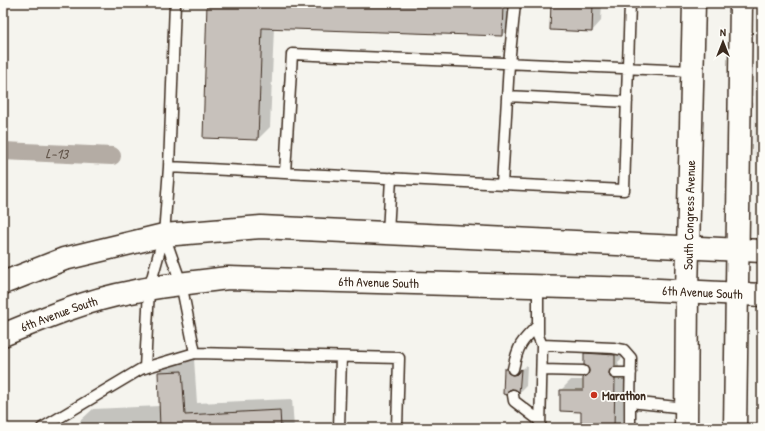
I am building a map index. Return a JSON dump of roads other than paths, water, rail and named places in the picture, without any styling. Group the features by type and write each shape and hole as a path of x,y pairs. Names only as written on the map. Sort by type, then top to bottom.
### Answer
{"street":[{"name":"South Congress Avenue","path":"686,418 687,291 694,3"},
{"path":"736,428 741,3"},
{"path":"3,283 64,259 164,235 261,227 762,251"},
{"name":"6th Avenue South","path":"3,335 42,319 86,304 130,292 228,278 687,291 762,295"}],"lane":[{"path":"145,368 149,289 164,235 169,167 175,3"},
{"path":"502,184 509,64 515,3"},
{"path":"169,167 624,190 630,3"},
{"path":"285,173 292,54 692,71"},
{"path":"507,96 627,102"},
{"path":"388,233 391,178"},
{"path":"164,235 181,284 195,353"},
{"path":"538,287 538,336 542,345 540,424"},
{"path":"514,369 516,355 521,342 538,325"},
{"path":"542,345 613,348 624,350 631,358 630,428"},
{"path":"42,428 141,369 195,353 399,358 397,428"},
{"path":"339,428 341,356"},
{"path":"542,370 584,371"},
{"path":"615,373 631,373"},
{"path":"513,395 514,401 540,424"},
{"path":"630,402 686,418"}],"waterway":[{"name":"L-13","path":"3,151 112,156"}],"place":[{"name":"Marathon","path":"594,395"}]}
